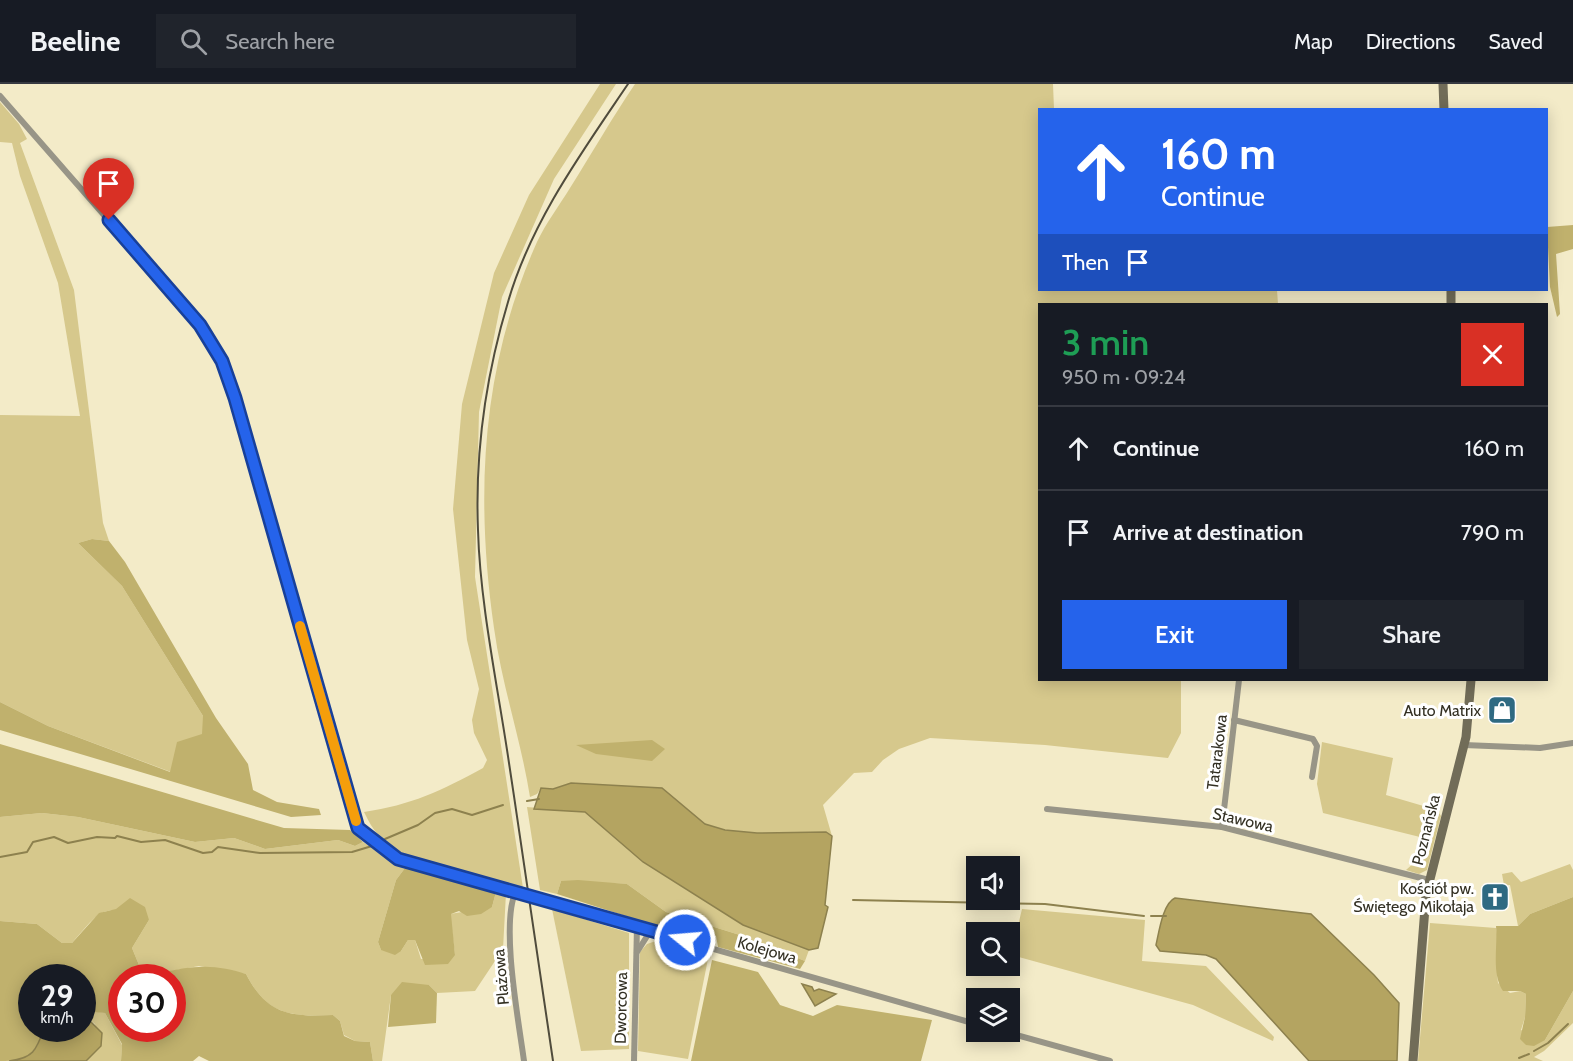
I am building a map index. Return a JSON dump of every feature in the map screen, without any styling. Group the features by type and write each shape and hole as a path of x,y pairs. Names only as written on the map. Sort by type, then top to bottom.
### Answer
{"main road":[{"path":"1443,84 1444,108"},
{"name":"Poznańska","path":"1413,1061 1429,880 1464,745 1470,711 1471,681"}],"street":[{"name":"Kolejowa","path":"0,96 193,316 222,361 235,398 358,828 398,859 966,1021"},
{"name":"Tatarakowa","path":"1222,827 1239,681"},
{"path":"1234,720 1313,740 1317,747 1312,777"},
{"path":"1464,745 1540,748 1573,743"},
{"name":"Stawowa","path":"1047,809 1222,827 1429,880"},
{"name":"Plażowa","path":"516,891 511,904 511,927 524,1061"},
{"name":"Dworcowa","path":"634,1061 637,926"},
{"name":"Dworcowa","path":"635,955 651,930"},
{"path":"1020,1036 1110,1061"}],"shaded area":[{"path":"600,84 616,84 554,179 502,297 479,412 475,577 523,888 402,853 379,836 364,812 411,801 439,790 483,768 487,760 474,733 472,720 479,689 467,640 453,509 462,404 494,273 529,195"},
{"path":"635,84 1053,84 1054,108 1038,108 1038,291 1277,291 1278,303 1038,303 1038,681 1181,681 1181,733 1168,758 1045,745 930,738 899,749 883,760 872,772 854,773 823,805 832,836 826,832 757,833 725,830 705,824 662,788 571,783 553,789 541,788 537,794 530,797 497,650 488,578 484,480 487,432 504,336 518,289 537,242"},
{"path":"0,102 19,124 27,139 20,143 74,290 103,523 109,541 92,539 78,543 122,586 203,716 203,735 171,772 48,726 0,702 0,415 80,416 58,283 20,176 12,143 0,142"},
{"path":"1573,225 1573,249 1556,254 1560,314 1557,317 1550,287 1548,227"},
{"path":"92,539 109,541 125,562 216,718 248,764 253,790 277,802 319,809 321,815 291,817 0,730 0,702 48,726 170,772 177,742 202,734 203,716 122,586 78,543"},
{"path":"652,740 665,749 652,761 596,754 576,745"},
{"path":"1322,742 1393,758 1386,795 1437,810 1441,816 1427,870 1419,874 1406,870 1415,862 1420,837 1323,813 1317,784"},
{"path":"0,744 284,828 350,830 363,842 355,846 338,840 265,849 234,838 195,842 78,817 42,813 0,817"},
{"path":"571,783 662,788 705,824 725,830 757,833 826,832 832,836 825,905 828,907 818,948 809,950 743,925 643,862 585,812 534,809 541,788 553,789"},
{"path":"527,807 585,812 643,862 743,925 809,950 805,961 743,936 666,912 627,884 561,881 557,894 540,890"},
{"path":"42,813 78,817 195,842 234,838 265,849 338,840 355,846 363,842 405,868 396,880 378,942 381,950 401,951 408,940 415,940 421,959 455,955 450,914 492,907 496,892 506,893 503,949 475,991 437,993 429,985 391,995 382,1061 373,1061 370,1042 355,1041 344,1035 340,1021 333,1015 304,1015 281,1011 262,998 246,974 199,966 186,968 186,964 139,964 132,948 149,920 112,910 105,912 98,915 72,943 62,943 37,924 0,921 0,817"},
{"path":"1570,864 1573,870 1573,897 1530,914 1518,926 1510,885 1504,885 1502,874 1512,872 1521,882"},
{"path":"405,868 418,869 496,892 492,907 481,914 467,916 459,911 451,914 455,955 448,964 425,965 415,940 408,940 401,951 395,955 381,950 378,942 396,880"},
{"path":"561,881 627,884 666,912 743,936 805,961 800,969 718,947 716,936 662,921 660,927 557,894"},
{"path":"1573,897 1573,991 1545,1040 1534,1046 1526,1045 1520,1039 1525,1017 1526,994 1520,991 1503,991 1499,984 1496,968 1496,926 1518,926 1530,914"},
{"path":"130,898 145,907 149,920 132,948 139,964 108,964 108,1018 105,1013 96,1012 96,964 18,964 18,1042 38,1042 33,1051 24,1058 0,1061 0,921 37,924 62,943 72,943 99,913 116,909"},
{"path":"1175,898 1311,914 1374,975 1399,1003 1397,1061 1309,1061 1216,959 1206,955 1160,951 1156,945 1162,918 1167,906"},
{"path":"552,909 629,933 629,1049 581,1051"},
{"path":"1022,909 1145,920 1142,961 1206,966 1274,1037 1273,1041 1193,1005 1020,957 1019,922"},
{"path":"1430,923 1496,928 1498,983 1510,993 1520,991 1526,994 1525,1017 1521,1030 1545,1040 1573,991 1573,1023 1544,1051 1534,1057 1543,1061 1418,1061"},
{"path":"659,940 680,946 679,949 686,951 687,948 709,954 688,1059 638,1051 640,952 647,944"},
{"path":"712,960 758,972 780,1005 813,1016 837,1005 932,1020 921,1061 691,1061"},
{"path":"211,967 246,974 263,998 282,1011 305,1015 333,1015 340,1021 344,1036 355,1041 370,1042 373,1061 209,1061 199,1056 193,1061 121,1061 121,1042 186,1042 186,968"},
{"path":"402,982 429,985 437,993 436,1023 388,1027 391,995"},
{"path":"802,984 812,987 814,991 819,989 836,994 815,1006"},
{"path":"96,1012 105,1013 108,1019 108,1042 120,1042 122,1045 121,1061 86,1061 101,1046 96,1028"},
{"path":"96,1027 102,1033 101,1046 86,1061 9,1061 29,1055 39,1043 96,1042"}],"waterway":[{"path":"527,801 539,799"},
{"path":"385,839 418,825 435,813 452,809 472,815 503,805"},
{"path":"0,857 27,852 33,842 54,837 68,843 97,837 115,838 117,836 141,842 165,840 203,853 212,852 218,847 260,853 352,852 372,846"},
{"path":"853,900 1045,904 1144,916"},
{"path":"1151,916 1166,916"},
{"path":"1534,1051 1548,1043 1568,1024"},
{"path":"1519,1058 1529,1054"}],"railway":[{"path":"553,1061 482,587 478,530 480,444 488,386 500,330 518,272 559,188 628,84"}],"slow traffic":[{"path":"300,626 356,821"}],"place":[{"name":"Auto Matrix","path":"1502,710"},
{"name":"Kościół pw. Świętego Mikołaja","path":"1495,897"}],"route":[{"path":"109,220 200,325 222,361 235,398 358,828 398,859 685,940"}]}
